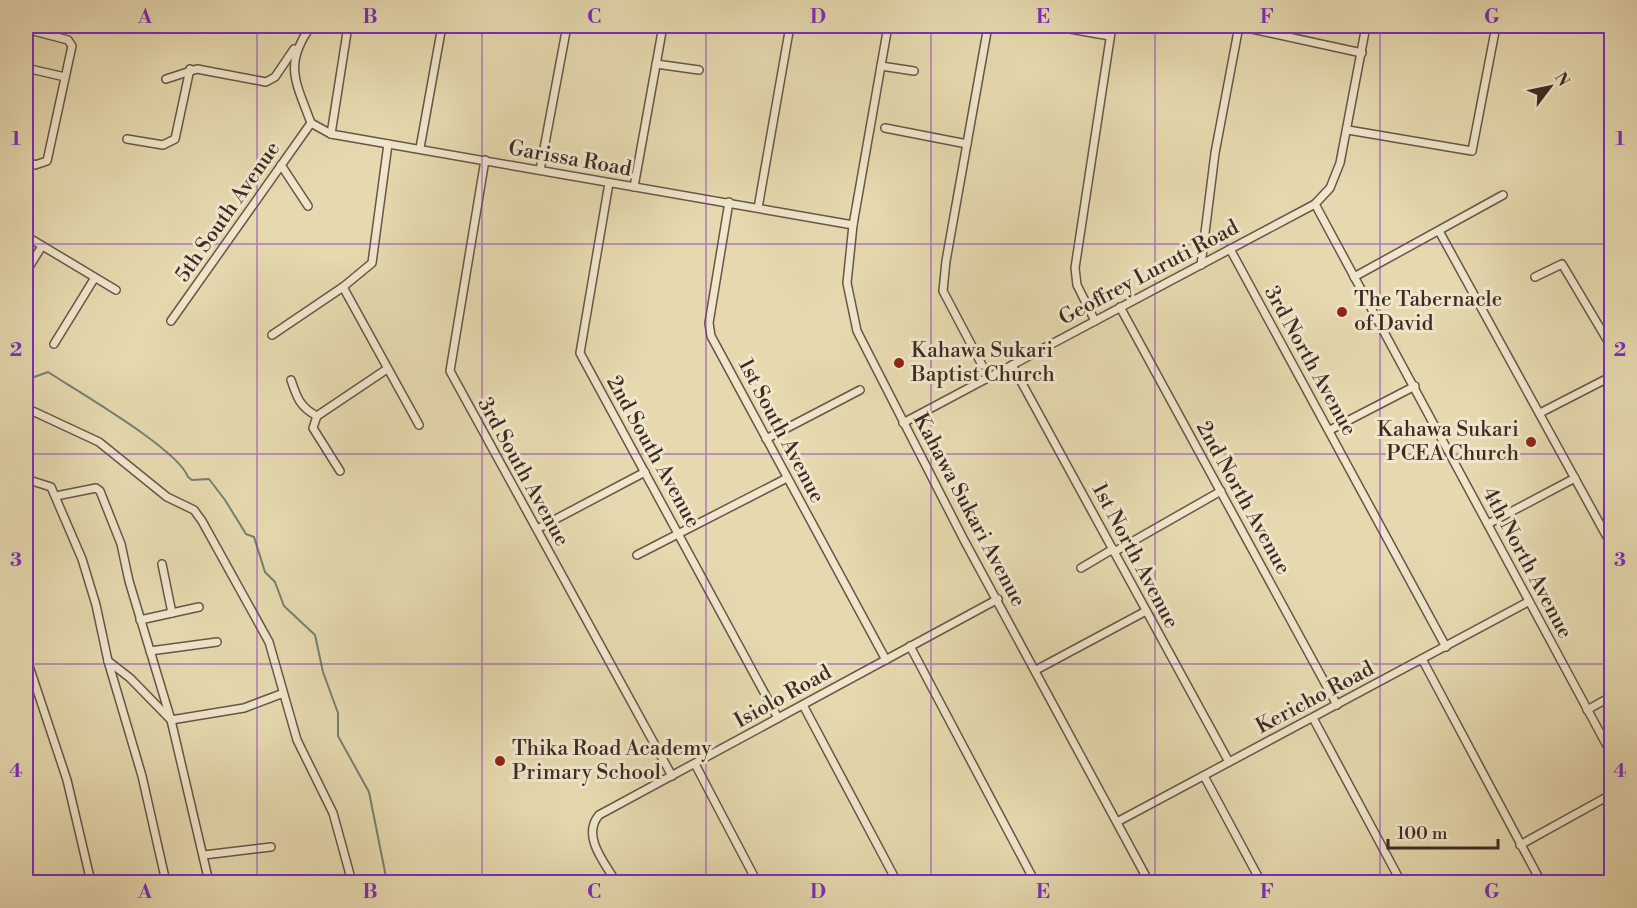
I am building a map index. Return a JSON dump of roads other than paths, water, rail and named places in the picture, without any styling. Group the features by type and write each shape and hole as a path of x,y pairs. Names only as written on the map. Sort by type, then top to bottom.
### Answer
{"street":[{"path":"166,79 190,69 266,82 276,77 311,26"},
{"path":"331,134 348,26"},
{"path":"420,148 442,26"},
{"path":"540,170 567,26"},
{"path":"634,187 663,26"},
{"path":"758,208 790,26"},
{"name":"Kahawa Sukari Avenue","path":"888,26 853,225 847,283 850,309 872,365 1149,882"},
{"path":"988,26 946,261 944,291 989,377"},
{"path":"1053,26 1110,36"},
{"path":"1095,321 1077,285 1075,268 1112,26"},
{"path":"1201,264 1215,153 1238,26 1362,53"},
{"path":"1315,204 1330,188 1336,176 1348,130 1366,26"},
{"path":"1348,130 1472,151 1496,26"},
{"path":"26,29 71,42 66,77 46,161 35,165 26,160"},
{"path":"299,42 293,71 311,123"},
{"path":"656,64 699,70"},
{"path":"881,66 914,70"},
{"path":"26,68 66,77"},
{"path":"127,139 163,145 170,144 175,139 190,69"},
{"name":"Garissa Road","path":"311,123 331,134 853,225"},
{"name":"5th South Avenue","path":"171,321 311,123"},
{"path":"885,128 967,144"},
{"path":"272,335 343,287 367,268 374,257 388,144"},
{"name":"3rd South Avenue","path":"485,160 450,370 672,776"},
{"path":"281,165 308,206"},
{"name":"2nd South Avenue","path":"609,183 580,353 778,718"},
{"path":"1354,277 1503,195"},
{"name":"1st South Avenue","path":"729,202 710,330 766,439 886,660"},
{"name":"Geoffrey Luruti Road","path":"903,423 1315,204"},
{"name":"4th North Avenue","path":"1315,204 1415,386 1611,755"},
{"path":"1439,231 1611,546"},
{"path":"26,236 94,279 116,290"},
{"path":"26,272 42,246"},
{"name":"3rd North Avenue","path":"1230,249 1446,646"},
{"path":"1535,277 1562,264 1611,348"},
{"path":"54,344 94,279"},
{"path":"343,287 419,425"},
{"name":"2nd North Avenue","path":"1120,308 1337,705"},
{"name":"1st North Avenue","path":"1012,365 1228,762"},
{"path":"340,471 313,428 317,416 387,369"},
{"path":"1540,413 1611,376"},
{"path":"291,380 297,399 304,409 317,416"},
{"path":"1330,430 1415,386"},
{"path":"766,439 860,390"},
{"path":"26,408 99,442 167,496 194,510 268,642 302,754 333,813 352,882"},
{"path":"537,530 645,472"},
{"path":"638,555 787,478"},
{"path":"1488,524 1575,478"},
{"path":"26,479 51,488 82,559 96,605 108,661 142,776 166,882"},
{"path":"56,496 93,488 100,491 121,544 171,720 209,882"},
{"path":"1081,568 1221,491"},
{"path":"162,564 172,613"},
{"name":"Isiolo Road","path":"616,882 593,840 591,830 598,816 998,599"},
{"name":"Kericho Road","path":"1117,822 1528,602"},
{"path":"141,620 199,608"},
{"path":"1036,670 1146,611"},
{"path":"150,651 217,642"},
{"path":"910,646 1035,882"},
{"path":"26,657 67,780 91,882"},
{"path":"1422,659 1541,882"},
{"path":"108,661 130,678 171,720"},
{"path":"171,720 244,708 282,694"},
{"path":"1587,710 1611,696"},
{"path":"803,705 897,882"},
{"path":"1312,718 1401,882"},
{"path":"695,764 757,882"},
{"path":"1204,776 1261,882"},
{"path":"1521,845 1611,794"},
{"path":"204,855 270,847"}],"waterway":[{"path":"26,380 48,372 147,436 166,451 192,480 209,479 246,534 254,537 265,572 275,582 284,606 315,635 323,672 338,713 338,736 369,792 387,882"}],"place":[{"name":"The Tabernacle of David","path":"1342,312"},
{"name":"Kahawa Sukari Baptist Church","path":"899,363"},
{"name":"Kahawa Sukari PCEA Church","path":"1531,442"},
{"name":"Thika Road Academy Primary School","path":"500,761"}]}
